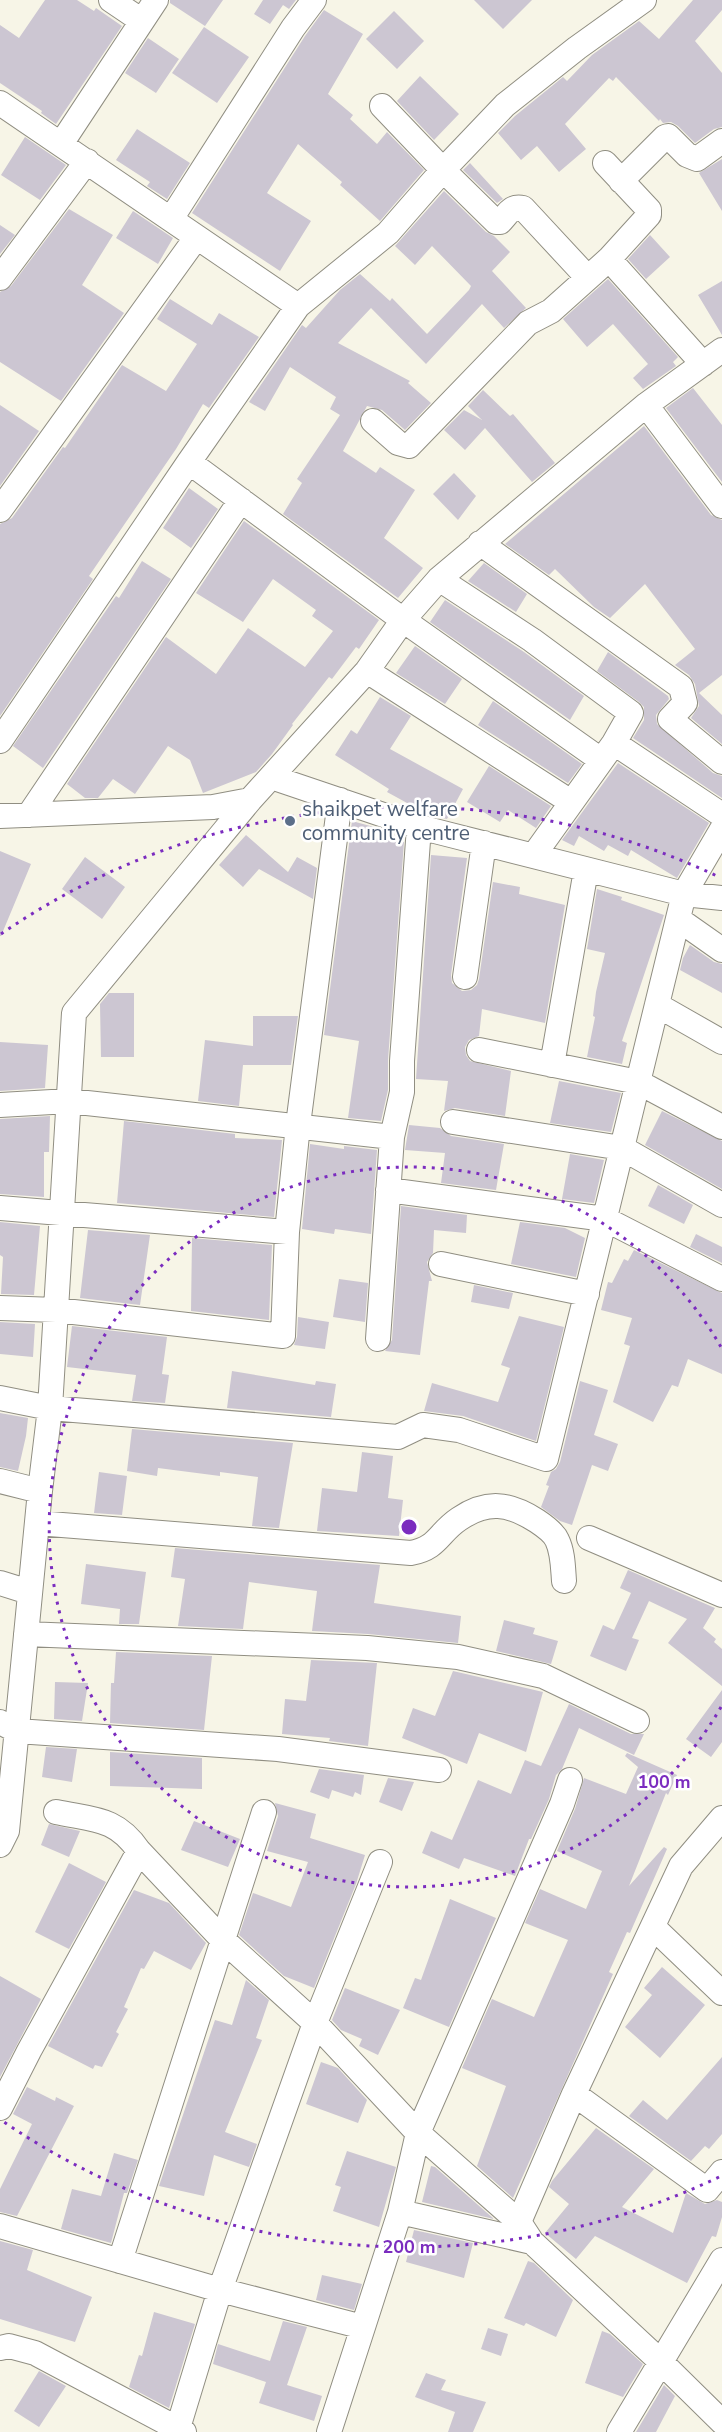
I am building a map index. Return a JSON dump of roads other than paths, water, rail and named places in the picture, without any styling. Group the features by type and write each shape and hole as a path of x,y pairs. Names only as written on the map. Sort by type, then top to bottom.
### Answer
{"street":[{"path":"111,0 142,21"},
{"path":"61,144 156,0"},
{"path":"171,219 293,28 314,0"},
{"path":"0,741 298,306 388,233 442,170 505,105 577,48 642,1"},
{"path":"0,103 298,306"},
{"path":"382,106 442,170 496,222 500,222 512,208 517,206 523,208 588,278"},
{"path":"621,181 665,136 668,136 687,155 697,159 722,141"},
{"path":"0,278 87,161"},
{"path":"373,421 398,443 409,446 528,324 551,311 609,259 650,213 605,163"},
{"path":"0,510 196,238"},
{"path":"2,1835 9,1726 26,1634 50,1408 74,1013 250,800 367,671 404,620 439,579 646,405 712,357 609,259"},
{"path":"646,405 722,506"},
{"path":"189,462 404,620 608,752 722,815"},
{"path":"29,815 241,500"},
{"path":"480,543 681,687 685,703 669,719 722,762"},
{"path":"439,579 532,640 631,713 608,752 534,855"},
{"path":"367,671 571,802"},
{"path":"271,777 419,827 684,894 722,898"},
{"path":"0,816 213,807 250,800"},
{"path":"0,1308 56,1310 283,1336 287,1232 298,1125 340,800"},
{"path":"378,1339 392,1137 402,1092 402,1061 419,827"},
{"path":"0,1398 50,1408 398,1437 423,1425 459,1430 546,1459 684,894 722,829"},
{"path":"465,977 484,843"},
{"path":"552,1065 586,870"},
{"path":"678,919 722,950"},
{"path":"657,1005 722,1042"},
{"path":"479,1050 638,1082 722,1126"},
{"path":"0,1106 69,1101 392,1137"},
{"path":"453,1122 622,1148 722,1205"},
{"path":"388,1190 604,1219 722,1279"},
{"path":"0,1208 287,1232"},
{"path":"441,1264 586,1294"},
{"path":"0,1481 40,1491"},
{"path":"37,1522 411,1553 426,1550 447,1529 476,1509 504,1505 534,1519 556,1538 564,1581"},
{"path":"590,1538 722,1595"},
{"path":"0,1583 29,1592"},
{"path":"26,1634 367,1648 458,1657 543,1676 637,1721"},
{"path":"9,1726 278,1749 439,1770"},
{"path":"329,2432 400,2212 418,2133 562,1804 570,1780"},
{"path":"56,1812 115,1825 129,1836 139,1851 222,1939 315,2023 418,2133 525,2232 722,2422"},
{"path":"120,2261 264,1812"},
{"path":"525,2232 574,2094 681,1866 722,1818"},
{"path":"0,2108 34,2041 139,1851"},
{"path":"0,2348 9,2346 35,2353 181,2430 220,2290 315,2023 380,1862"},
{"path":"652,1927 722,1993"},
{"path":"574,2094 707,2190 722,2172"},
{"path":"400,2212 525,2232"},
{"path":"0,2226 220,2290 363,2327"},
{"path":"618,2432 722,2260"}],"place":[{"name":"shaikpet welfare community centre","path":"290,821"}]}
